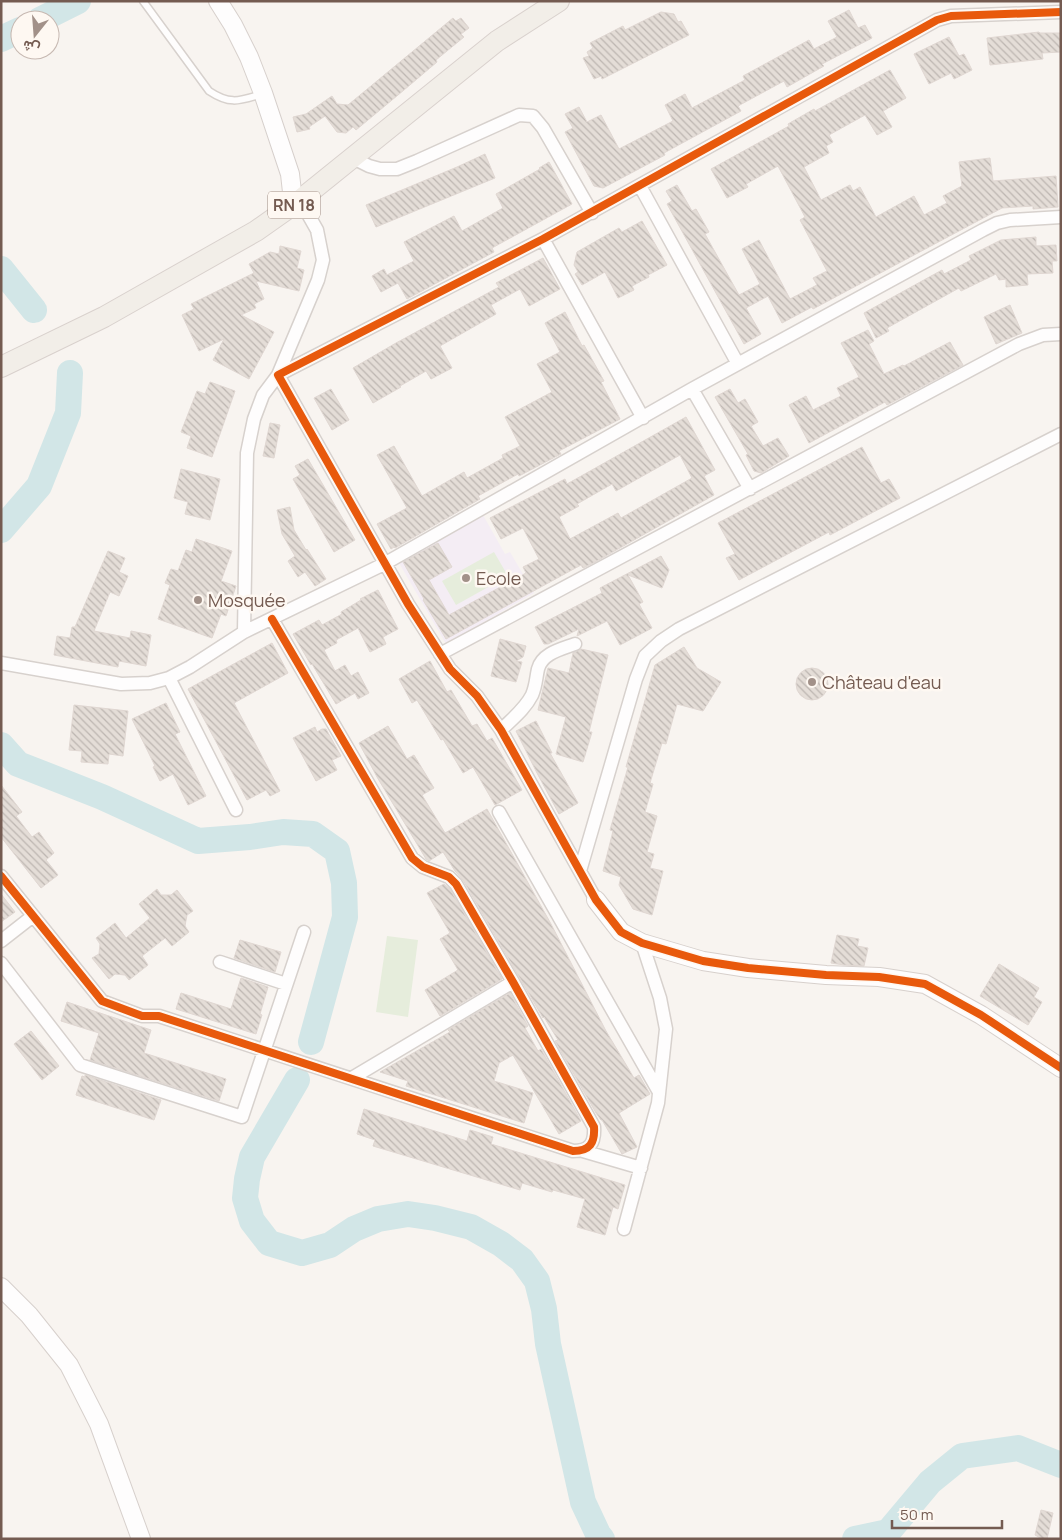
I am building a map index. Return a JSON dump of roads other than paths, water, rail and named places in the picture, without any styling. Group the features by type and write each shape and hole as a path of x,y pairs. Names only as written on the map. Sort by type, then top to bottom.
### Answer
{"main road":[{"name":"RN 18","path":"1,368 112,312 256,231 300,200 497,41 559,1"},
{"path":"218,2 233,25 249,58 290,174 292,192 300,200"},
{"path":"596,900 621,932 642,943 703,961 748,968 826,975 879,977 925,984 981,1015 1061,1068"},
{"path":"1,1286 30,1315 69,1365 99,1424 141,1539"}],"street":[{"path":"278,375 592,213 937,20 951,16 1061,12"},
{"path":"353,158 380,170 397,169 519,115 532,116 543,128 592,213"},
{"path":"640,186 738,364"},
{"path":"244,632 247,452 254,418 263,395 278,375 318,280 323,260 317,230 300,200"},
{"path":"1,663 121,684 150,682 169,678 190,667 244,632 384,564 738,364 997,223 1010,220 1061,218"},
{"path":"543,239 643,418"},
{"path":"440,654 1019,344 1043,335 1061,334"},
{"path":"278,375 408,604 450,669 477,696 501,730 596,900"},
{"path":"692,390 750,489"},
{"path":"580,871 636,679 645,656 661,641 1061,434"},
{"path":"272,619 409,854 423,867 449,877 456,884 594,1127 591,1145 583,1151"},
{"path":"501,730 524,708 531,697 536,686 539,666 543,659 548,654 575,644"},
{"path":"169,678 236,810"},
{"path":"499,812 659,1092"},
{"path":"1,876 102,1000 142,1016 159,1016 573,1151 583,1151 641,1168"},
{"path":"1,941 33,916"},
{"path":"1,963 80,1065 242,1117 304,932"},
{"path":"624,1229 658,1103 666,1028 660,998 642,943"},
{"path":"220,962 286,984"},
{"path":"352,1078 513,982"}],"lane":[{"path":"143,1 209,91 220,98 237,101 263,94"}],"waterway":[{"path":"60,10 78,1"},
{"path":"1,39 10,35"},
{"path":"1,269 34,310"},
{"path":"1,530 39,486 68,413 70,373"},
{"path":"1,745 18,764 102,797 198,841 283,832 313,834 337,851 344,883 345,917 311,1042"},
{"path":"297,1080 252,1157 245,1198 252,1221 269,1243 302,1253 330,1245 354,1229 378,1219 408,1214 435,1218 471,1227 501,1244 522,1260 537,1281 544,1309 548,1344 583,1502 602,1539"},
{"path":"855,1539 888,1532 930,1482 962,1456 1018,1448 1061,1465"}],"place":[{"name":"Ecole","path":"466,578"},
{"name":"Mosquée","path":"198,600"},
{"name":"Château d'eau","path":"812,682"}]}
